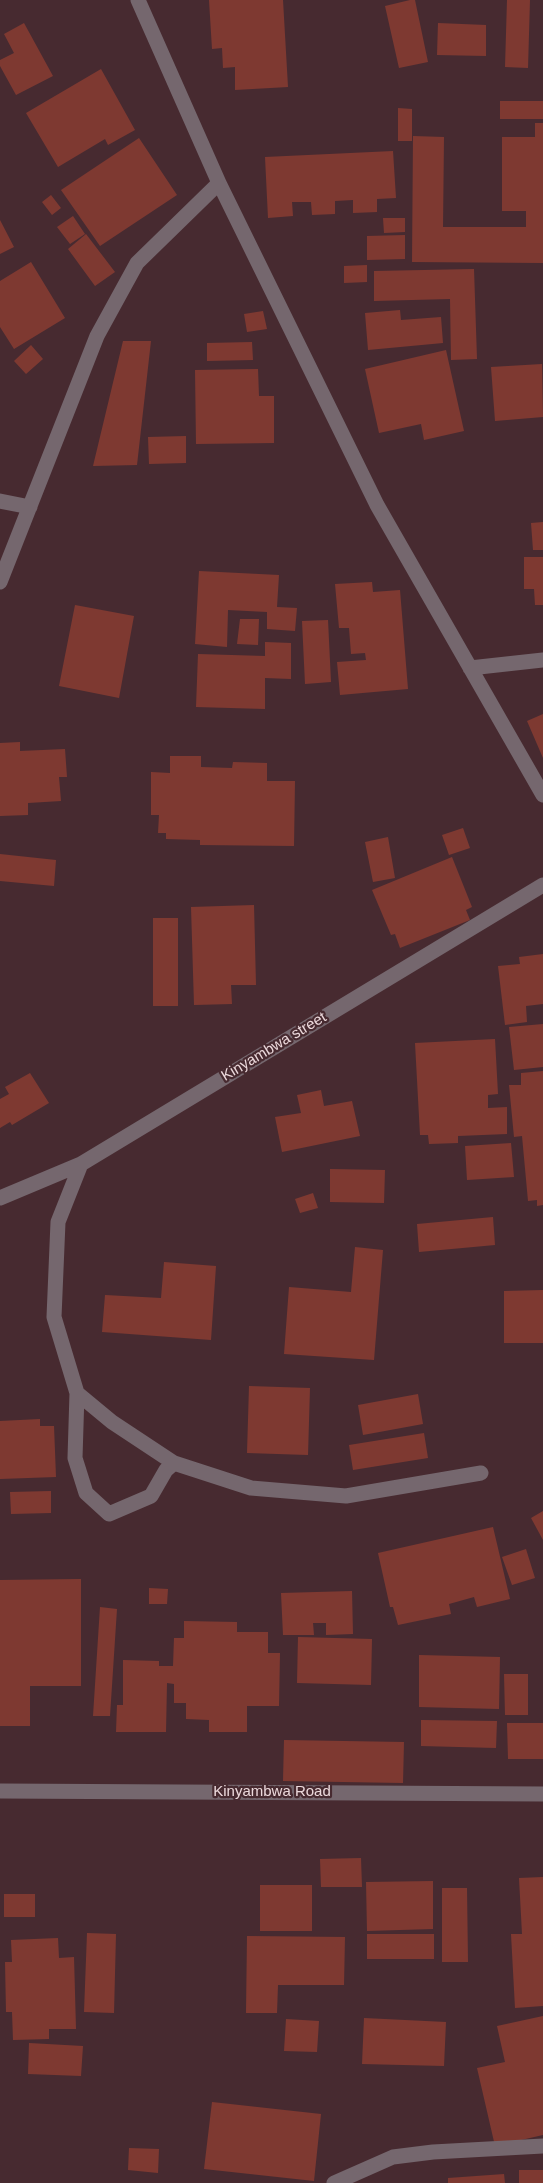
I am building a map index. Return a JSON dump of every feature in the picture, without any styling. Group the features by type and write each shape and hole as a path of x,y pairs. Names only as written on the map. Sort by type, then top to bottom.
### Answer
{"street":[{"path":"138,0 219,183 377,506 543,795"},
{"path":"0,582 97,336 137,263 219,183"},
{"path":"0,501 30,507"},
{"path":"470,668 543,660"},
{"name":"Kinyambwa street","path":"0,1198 81,1164 543,885"},
{"path":"81,1164 58,1222 54,1317 77,1394 75,1458 86,1493 110,1514 151,1496 166,1470 174,1463"},
{"path":"77,1394 112,1422 174,1463 251,1488 346,1496 482,1473"},
{"name":"Kinyambwa Road","path":"0,1791 543,1794"},
{"path":"334,2183 393,2157 433,2152 543,2146"}],"building":[{"path":"209,0 283,0 288,87 235,90 235,67 223,68 222,48 212,49"},
{"path":"415,0 428,62 399,68 385,6"},
{"path":"507,0 530,0 528,68 505,67"},
{"path":"24,23 53,76 16,95 0,66 0,60 14,53 4,34"},
{"path":"438,23 486,25 486,56 437,55"},
{"path":"101,69 135,130 108,145 105,139 58,167 26,113"},
{"path":"500,101 543,101 543,119 500,119"},
{"path":"398,108 412,109 412,141 398,141"},
{"path":"535,123 543,123 543,263 412,262 413,136 444,137 443,227 526,227 526,211 502,211 502,137 535,137"},
{"path":"139,138 177,195 100,246 61,190"},
{"path":"393,151 396,198 377,199 377,212 353,213 353,200 335,201 335,214 312,215 311,202 292,202 293,216 268,218 265,157"},
{"path":"51,195 61,208 52,215 42,202"},
{"path":"73,216 85,234 70,244 57,227"},
{"path":"383,218 405,218 405,232 384,233"},
{"path":"0,220 14,247 0,254"},
{"path":"86,234 115,272 95,286 68,249"},
{"path":"405,235 405,259 367,260 367,236"},
{"path":"31,262 65,318 14,349 0,327 0,281"},
{"path":"367,265 367,282 344,283 344,266"},
{"path":"474,269 477,359 451,360 450,299 374,301 374,271"},
{"path":"400,310 401,320 441,317 443,343 368,350 365,313"},
{"path":"263,311 267,329 247,332 244,314"},
{"path":"123,341 151,341 137,465 93,466"},
{"path":"252,342 253,360 207,361 207,343"},
{"path":"31,345 43,359 26,374 14,361"},
{"path":"446,350 464,431 424,440 421,424 379,433 365,369"},
{"path":"542,364 543,417 495,421 491,367"},
{"path":"258,369 259,396 274,396 274,443 196,444 195,370"},
{"path":"186,436 186,463 149,464 148,437"},
{"path":"543,522 543,550 533,550 531,523"},
{"path":"524,557 543,557 543,605 535,605 534,589 524,589"},
{"path":"199,571 279,575 277,607 297,608 295,631 267,629 267,612 228,610 227,647 195,644"},
{"path":"372,582 373,592 400,590 408,689 340,695 337,662 366,660 365,653 351,654 349,628 339,628 335,584"},
{"path":"75,605 134,616 119,698 59,686"},
{"path":"240,619 259,619 258,645 237,644"},
{"path":"328,620 331,682 305,684 302,621"},
{"path":"265,642 291,643 291,679 265,678 265,709 196,707 198,654 265,656"},
{"path":"543,714 543,758 527,721"},
{"path":"20,742 20,751 65,749 67,777 59,777 61,801 28,803 28,815 0,816 0,743"},
{"path":"170,756 201,756 201,767 232,768 233,762 267,763 267,781 295,781 294,846 200,845 200,840 166,839 166,833 158,833 159,815 151,815 151,772 170,773"},
{"path":"463,828 470,848 449,855 442,835"},
{"path":"388,837 395,878 373,882 365,842"},
{"path":"0,854 56,860 54,886 0,881"},
{"path":"452,857 472,907 466,910 470,920 400,948 395,934 391,935 372,890"},
{"path":"254,905 256,985 231,985 232,1004 194,1005 191,907"},
{"path":"153,918 178,918 178,1006 153,1006"},
{"path":"543,954 543,1004 526,1006 527,1022 505,1025 498,966 520,964 519,957"},
{"path":"543,1024 543,1067 514,1070 509,1027"},
{"path":"495,1039 498,1094 488,1095 488,1108 507,1107 507,1134 458,1136 458,1143 429,1144 428,1135 420,1135 415,1043"},
{"path":"543,1071 543,1205 537,1206 537,1200 528,1201 522,1136 514,1137 509,1085 521,1085 521,1073"},
{"path":"30,1073 49,1103 12,1125 10,1122 0,1128 0,1099 9,1094 5,1087"},
{"path":"321,1090 324,1106 352,1101 360,1136 282,1152 275,1117 301,1113 297,1095"},
{"path":"511,1143 514,1177 467,1180 465,1146"},
{"path":"330,1169 385,1170 384,1203 330,1202"},
{"path":"313,1193 318,1208 300,1213 295,1199"},
{"path":"493,1217 495,1245 419,1252 417,1224"},
{"path":"355,1247 383,1250 374,1360 284,1354 289,1287 351,1292"},
{"path":"164,1262 216,1266 211,1340 102,1332 105,1295 161,1298"},
{"path":"543,1290 543,1343 504,1343 504,1291"},
{"path":"249,1386 310,1388 308,1455 247,1453"},
{"path":"418,1394 423,1424 363,1435 358,1405"},
{"path":"40,1419 40,1426 54,1426 56,1477 0,1479 0,1421"},
{"path":"424,1433 428,1458 353,1470 349,1445"},
{"path":"51,1491 51,1513 11,1514 10,1492"},
{"path":"543,1511 543,1540 531,1518"},
{"path":"493,1527 510,1599 477,1607 474,1597 449,1604 451,1614 398,1625 393,1607 390,1607 378,1553"},
{"path":"526,1549 535,1578 512,1585 502,1557"},
{"path":"81,1579 81,1686 30,1686 30,1726 0,1726 0,1580"},
{"path":"149,1588 168,1589 167,1604 149,1604"},
{"path":"352,1591 353,1634 326,1635 326,1623 313,1623 314,1635 283,1635 281,1593"},
{"path":"100,1607 117,1609 110,1716 93,1716"},
{"path":"184,1621 237,1622 237,1632 268,1632 268,1653 280,1653 279,1706 247,1706 247,1732 209,1732 209,1720 186,1719 186,1703 174,1703 174,1684 167,1683 166,1732 116,1732 117,1705 123,1705 123,1660 159,1661 159,1666 173,1666 174,1638 184,1638"},
{"path":"298,1637 372,1639 371,1685 297,1683"},
{"path":"419,1655 500,1657 499,1709 419,1707"},
{"path":"504,1674 528,1674 528,1715 505,1715"},
{"path":"421,1720 497,1721 496,1748 421,1746"},
{"path":"507,1723 543,1723 543,1759 508,1759"},
{"path":"284,1740 404,1742 403,1783 283,1781"},
{"path":"361,1858 362,1887 321,1887 320,1859"},
{"path":"543,1877 543,2006 515,2008 511,1934 522,1934 519,1878"},
{"path":"433,1881 433,1929 367,1931 366,1882"},
{"path":"260,1885 312,1885 312,1931 260,1931"},
{"path":"442,1888 467,1888 468,1962 442,1962"},
{"path":"4,1894 35,1894 35,1917 4,1917"},
{"path":"87,1933 116,1934 114,2013 84,2012"},
{"path":"367,1934 434,1934 434,1959 367,1959"},
{"path":"247,1936 345,1937 344,1985 278,1985 277,2013 246,2013"},
{"path":"58,1938 59,1958 74,1957 76,2029 49,2029 49,2039 13,2040 12,2012 6,2012 5,1962 12,1962 11,1940"},
{"path":"543,2016 543,2135 495,2146 477,2068 505,2062 497,2026"},
{"path":"364,2018 446,2022 444,2066 362,2064"},
{"path":"286,2019 319,2021 317,2052 284,2051"},
{"path":"29,2043 83,2046 81,2076 28,2074"},
{"path":"212,2102 321,2114 314,2181 204,2169"},
{"path":"129,2148 159,2149 158,2173 128,2170"},
{"path":"519,2170 543,2170 543,2183 519,2183"},
{"path":"504,2174 505,2183 448,2183 448,2178"}]}
